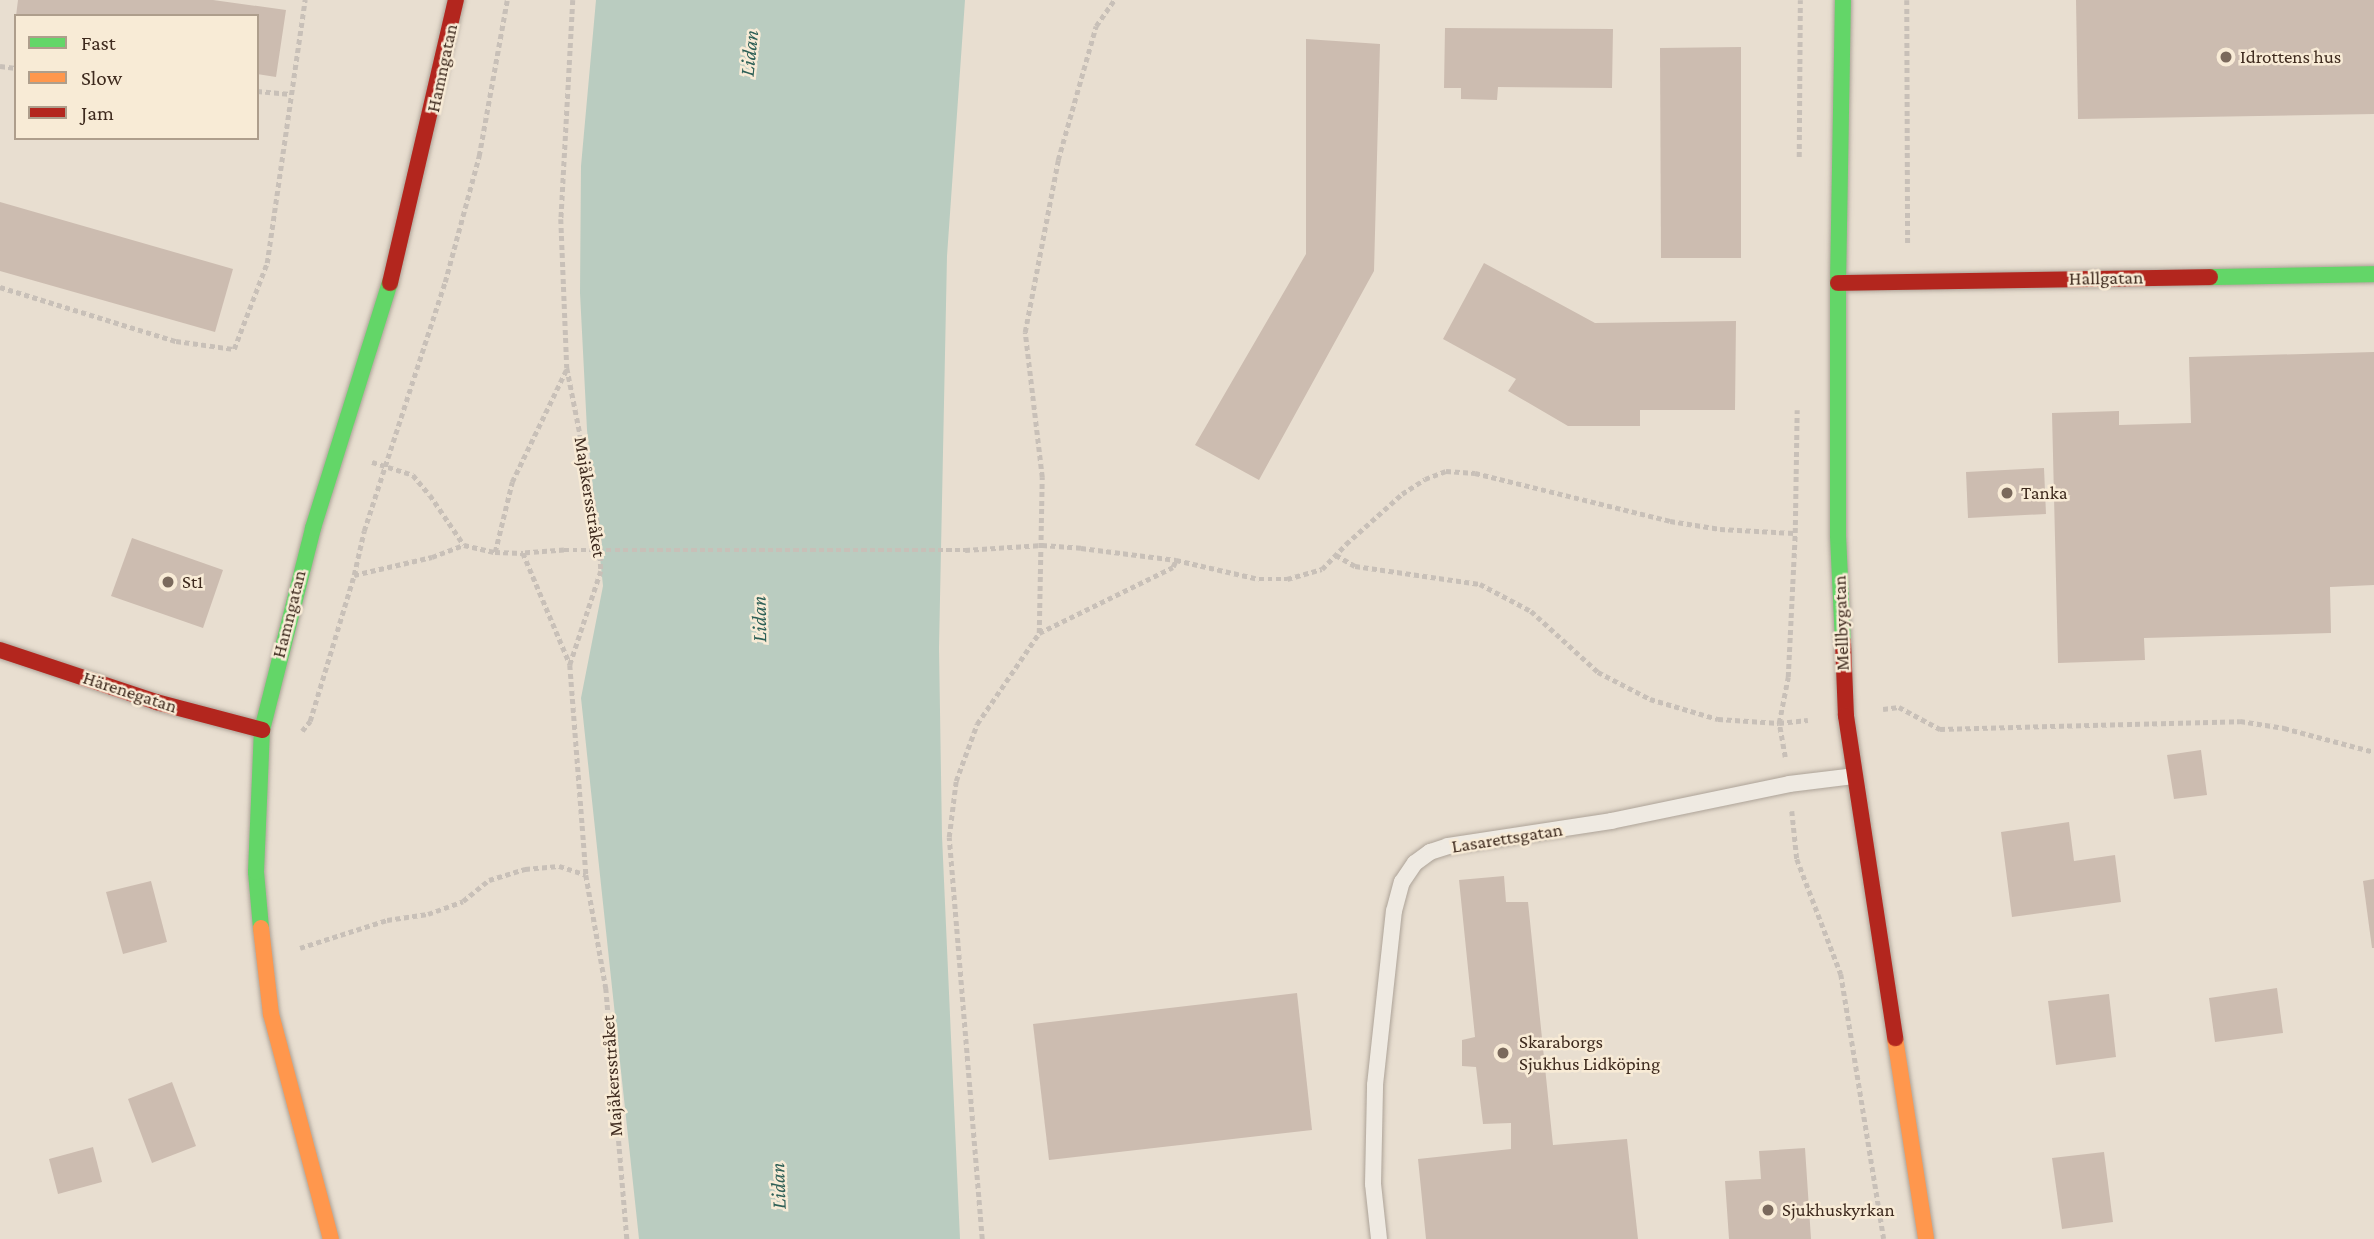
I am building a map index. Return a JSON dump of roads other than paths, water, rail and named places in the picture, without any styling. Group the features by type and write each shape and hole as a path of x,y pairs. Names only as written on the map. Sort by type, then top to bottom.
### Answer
{"street":[{"name":"Hamngatan","path":"331,1239 271,1014 264,969 256,872 262,730 292,600 395,266 456,0"},
{"name":"Mellbygatan","path":"1843,0 1838,283 1840,621 1846,716 1926,1239"},
{"name":"Hallgatan","path":"1838,283 2374,274"},
{"name":"Härenegatan","path":"0,650 156,702 262,730"}],"lane":[{"name":"Lasarettsgatan","path":"1378,1239 1373,1184 1375,1085 1394,911 1402,882 1415,863 1430,852 1448,846 1611,821 1788,784 1854,776"}],"water":[{"name":"Lidan","path":"596,0 965,0 947,256 939,648 942,836 960,1239 639,1239 581,698 603,586 587,430 580,293 581,166"}],"place":[{"name":"Idrottens hus","path":"2226,57"},
{"name":"Tanka","path":"2007,493"},
{"name":"St1","path":"168,582"},
{"name":"Skaraborgs Sjukhus Lidköping","path":"1503,1053"},
{"name":"Sjukhuskyrkan","path":"1768,1210"}]}
